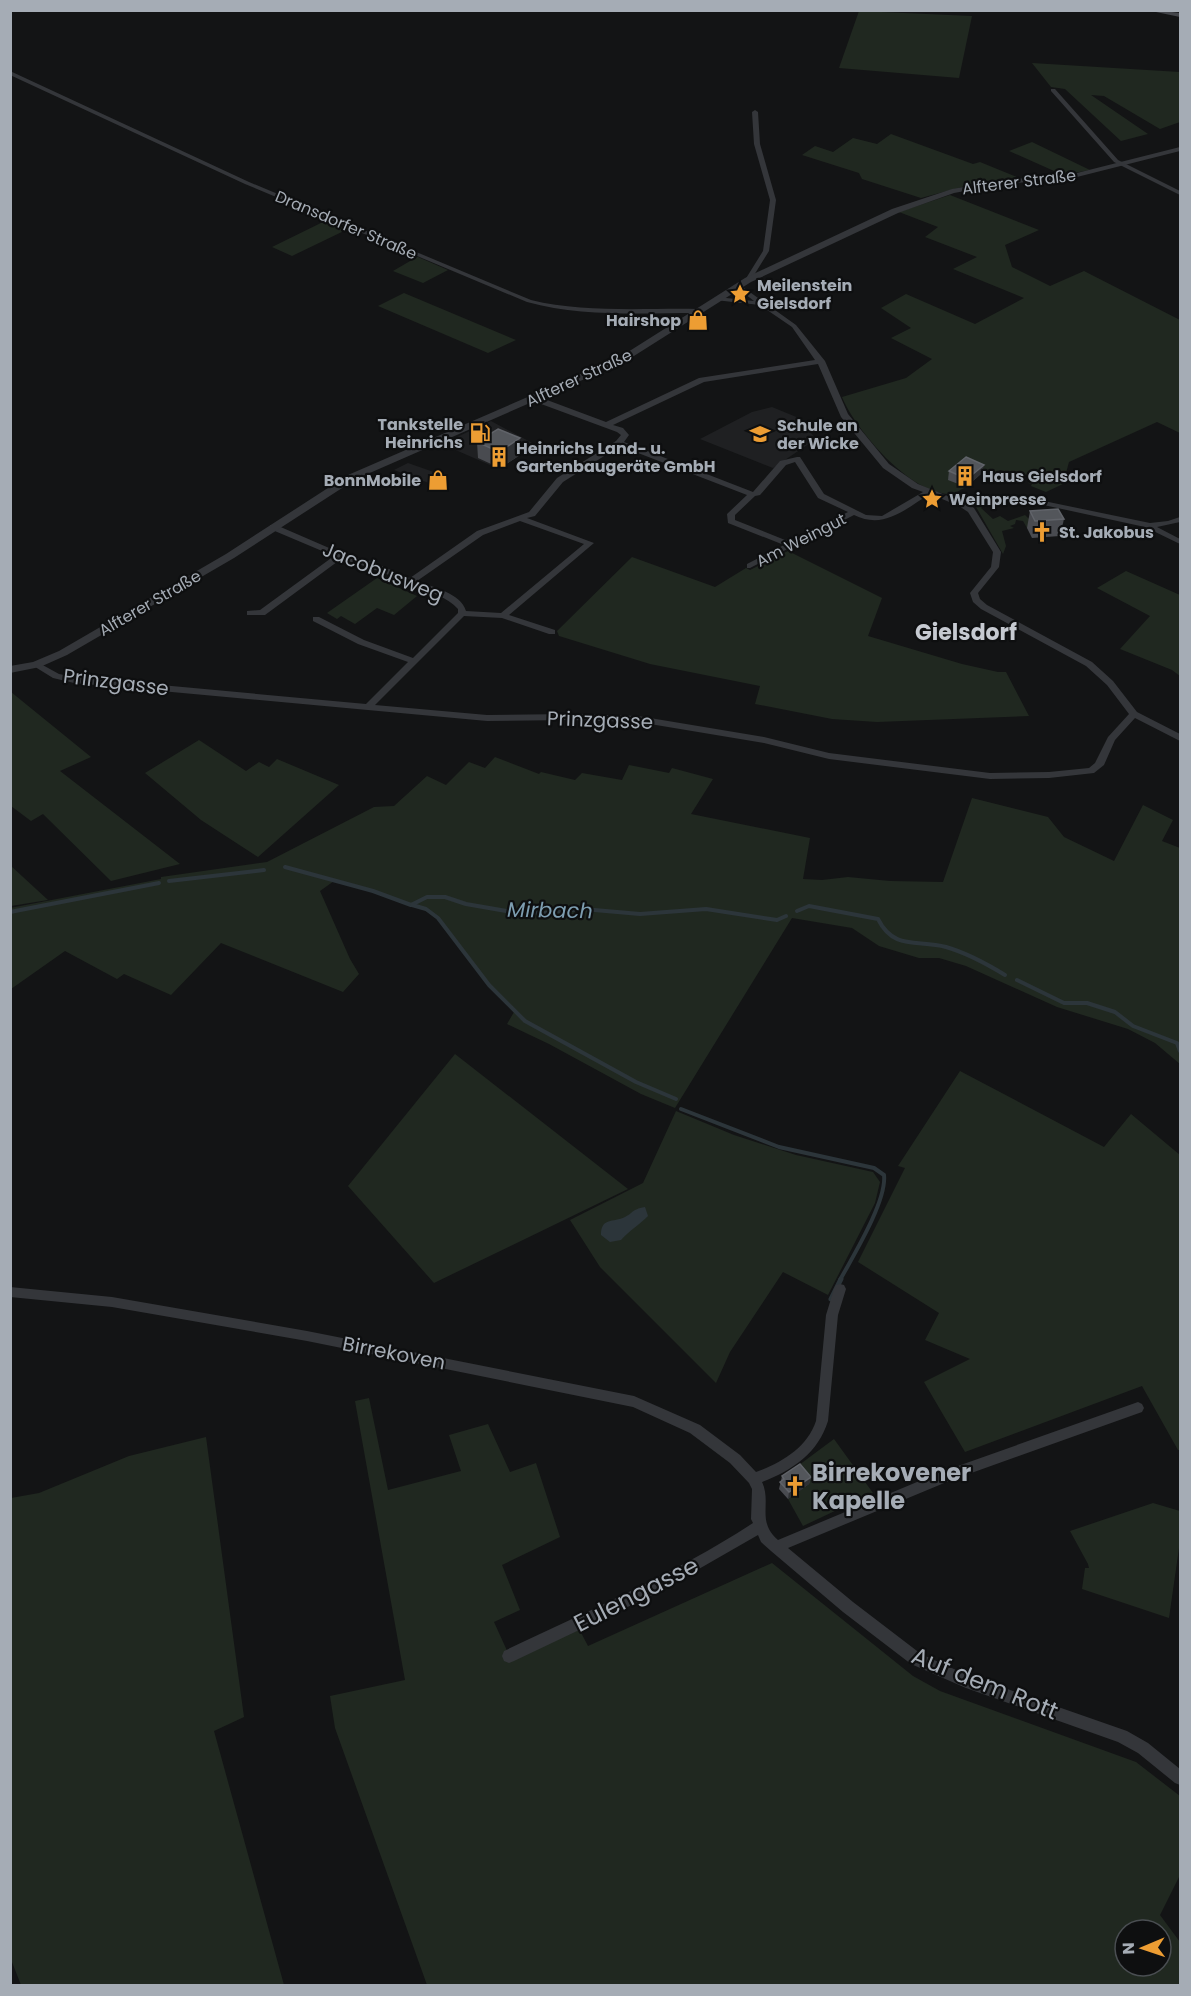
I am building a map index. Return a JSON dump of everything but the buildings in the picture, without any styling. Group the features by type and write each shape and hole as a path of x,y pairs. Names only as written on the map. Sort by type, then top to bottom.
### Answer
{"main road":[{"path":"1159,10 1180,15"}],"street":[{"name":"Dransdorfer Straße","path":"10,73 247,183 522,299 544,305 628,312 698,311"},
{"path":"1053,90 1116,161 1180,193"},
{"path":"748,280 766,252 772,200 757,144 755,112"},
{"name":"Alfterer Straße","path":"10,670 36,665 63,652 192,579 352,477 536,399 623,359 748,280 924,199 979,186 1073,176 1180,149"},
{"path":"738,286 759,303 791,323 820,361 840,408 862,439 896,474 928,492 971,510 997,552 995,567 974,593 976,600 995,614 1089,664 1104,676 1134,714 1180,738"},
{"path":"717,299 759,303"},
{"path":"607,425 702,380 820,361"},
{"path":"411,582 480,533 521,519 538,508 560,480 619,443 625,435 620,430 536,399"},
{"path":"619,443 752,494 757,494 783,463 797,459 821,496 866,518 881,519 915,502 928,492"},
{"path":"752,494 731,514 731,521 790,545"},
{"path":"953,501 988,498 1033,501 1148,525 1180,542"},
{"name":"Am Weingut","path":"750,566 852,513"},
{"path":"503,616 590,543 521,519"},
{"path":"1148,525 1169,523 1180,519"},
{"name":"Jacobusweg","path":"273,527 340,556 367,562 456,601 462,608 462,613 367,708"},
{"path":"250,613 262,613 340,556"},
{"path":"462,613 503,616 552,632"},
{"path":"316,619 362,642 413,660"},
{"name":"Prinzgasse","path":"36,665 50,674 74,680 367,708 487,718 638,719 764,740 829,756 972,775 1012,776 1091,771 1099,765 1111,739 1134,714"},
{"path":"760,1526 759,1495 754,1479 785,1464 812,1445 817,1437 822,1421 832,1315 840,1289"},
{"name":"Birrekoven","path":"10,1292 112,1302 307,1336 634,1402 666,1415 704,1435 735,1459 754,1479"},
{"path":"776,1547 946,1476 1138,1408"},
{"name":"Auf dem Rott","path":"760,1526 766,1538 776,1547 889,1640 916,1659 966,1681 1122,1736 1143,1748 1180,1778"},
{"name":"Eulengasse","path":"509,1656 652,1588 760,1526"}],"shaded area":[{"path":"859,11 972,16 959,78 839,68"},
{"path":"1032,63 1180,72 1180,122 1160,129 1104,96 1091,95 1148,134 1121,141 1065,89 1051,87"},
{"path":"891,134 973,164 980,162 1022,179 973,184 921,198 862,179 859,173 802,155 815,146 833,152 853,138 877,144"},
{"path":"1032,142 1090,170 1063,175 1009,151"},
{"path":"950,195 1039,230 1005,245 1012,267 1050,286 1084,271 1180,320 1180,433 1157,422 1069,462 1063,484 1046,492 1028,483 1034,478 1019,472 1014,475 1000,470 994,475 964,466 948,479 966,487 951,494 934,491 902,472 886,458 859,426 842,397 906,378 932,359 891,338 911,328 881,308 906,294 975,324 1024,298 953,269 977,257 925,237 938,227 899,212"},
{"path":"327,220 348,229 292,256 272,247"},
{"path":"417,257 448,270 423,283 393,271"},
{"path":"404,293 516,340 488,353 378,306"},
{"name":"Schule an der Wicke","path":"772,407 811,423 807,428 816,439 773,468 700,439 752,412"},
{"path":"491,421 536,445 499,469 442,444"},
{"path":"408,463 448,477 437,486 394,470"},
{"path":"984,501 1001,502 988,503 981,508 993,519 1000,516 1008,521 1025,515 1033,523 1067,527 1027,528 1023,521 1016,520 1015,524 1010,526 1014,528 1002,531 1006,546 1003,554 976,507"},
{"path":"788,551 882,598 868,636 962,664 1006,672 1029,716 877,722 832,719 755,704 760,686 650,664 559,636 557,631 632,557 715,587 746,568 750,570"},
{"path":"1126,571 1180,595 1180,676 1172,670 1120,649 1150,616 1097,588"},
{"path":"377,578 417,596 394,615 377,608 355,624 341,616 337,619 327,613"},
{"path":"11,692 91,757 60,771 180,864 111,881 43,814 31,821 11,806"},
{"path":"199,740 246,771 259,762 269,767 277,759 339,785 258,857 201,820 145,773"},
{"path":"495,757 539,774 541,772 575,780 582,773 622,780 629,765 669,773 672,768 713,779 691,814 810,838 803,879 822,880 848,877 943,882 972,798 1048,817 1064,837 1114,861 1143,805 1173,820 1162,841 1180,848 1180,1064 1155,1043 1128,1029 1057,1007 966,966 939,958 919,958 879,946 852,928 792,918 675,1108 641,1094 507,1024 514,1012 489,985 438,918 426,909 334,881 320,891 359,974 343,992 221,943 171,995 124,974 117,979 65,951 11,989 10,908 161,879 161,877 267,862 374,807 394,806 427,776 446,785 469,762 485,768"},
{"path":"11,866 48,900 11,906"},
{"path":"455,1054 628,1189 434,1283 348,1186"},
{"path":"960,1071 1104,1147 1131,1114 1180,1155 1180,1450 1142,1386 965,1452 924,1382 970,1359 925,1340 939,1313 858,1262 905,1168 898,1166"},
{"path":"676,1111 734,1135 796,1155 873,1172 880,1182 875,1203 828,1295 783,1272 730,1352 716,1383 600,1267 570,1220 643,1183"},
{"path":"645,1207 648,1216 621,1240 610,1242 601,1235 605,1223 621,1219"},
{"path":"369,1398 388,1490 461,1471 449,1435 488,1424 510,1472 536,1463 560,1537 502,1565 520,1610 494,1622 509,1655 578,1627 588,1646 772,1563 913,1676 940,1691 1136,1762 1180,1796 1180,1875 1160,1915 1162,1918 1113,1918 1113,1978 1173,1978 1173,1933 1180,1942 1180,1985 427,1985 335,1728 330,1696 405,1680 355,1401"},
{"path":"206,1437 244,1717 214,1731 284,1985 21,1985 10,1957 11,1498 39,1493 129,1456"},
{"path":"834,1439 873,1493 803,1526 788,1499 809,1484 795,1468"},
{"path":"1153,1503 1180,1511 1180,1541 1169,1618 1082,1589 1085,1568 1089,1568 1070,1531"}],"waterway":[{"name":"Mirbach","path":"285,867 373,891 411,905 427,897 445,897 466,904 512,912 544,913 583,909 640,914 706,909 777,920 786,916"},
{"name":"Mirbach","path":"169,881 264,870"},
{"name":"Mirbach","path":"10,912 159,883"},
{"path":"412,905 426,909 438,918 489,985 525,1021 636,1082 676,1099"},
{"name":"Mirbach","path":"797,911 809,906 878,919 884,929 899,940 954,949 1005,975"},
{"name":"Mirbach","path":"1017,980 1064,1003 1087,1003 1115,1012 1133,1026 1177,1043 1180,1051"},
{"path":"681,1109 779,1147 874,1168 884,1175 884,1186 875,1213 840,1280"},
{"path":"831,1299 841,1279"}],"place":[{"name":"Meilenstein Gielsdorf","path":"740,294"},
{"name":"Hairshop","path":"698,320"},
{"name":"Tankstelle Heinrichs","path":"480,433"},
{"name":"Schule an der Wicke","path":"760,434"},
{"name":"Heinrichs Land- u. Gartenbaugeräte GmbH","path":"499,457"},
{"name":"Haus Gielsdorf","path":"965,476"},
{"name":"BonnMobile","path":"438,480"},
{"name":"Weinpresse","path":"932,499"},
{"name":"St. Jakobus","path":"1042,532"},
{"name":"Birrekovener Kapelle","path":"795,1486"}],"district":[{"name":"Gielsdorf","path":"966,632"}]}
